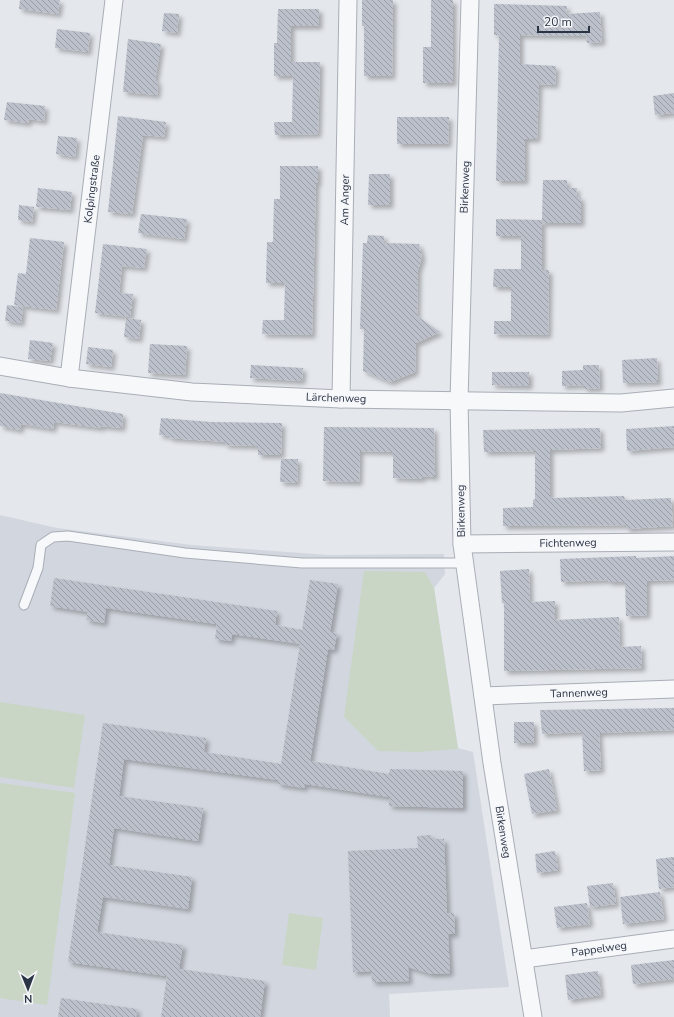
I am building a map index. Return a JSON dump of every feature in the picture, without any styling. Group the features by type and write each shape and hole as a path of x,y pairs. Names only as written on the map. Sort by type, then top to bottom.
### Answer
{"street":[{"name":"Kolpingstraße","path":"69,378 114,0"},
{"name":"Am Anger","path":"341,399 348,0"},
{"name":"Birkenweg","path":"470,0 459,401 462,544 492,763 533,1017"},
{"name":"Lärchenweg","path":"0,366 69,378 192,392 341,399 459,401 621,403 674,398"},
{"name":"Fichtenweg","path":"462,544 674,542"},
{"name":"Tannenweg","path":"484,696 674,689"},
{"name":"Pappelweg","path":"524,959 674,939"}],"lane":[{"path":"24,604 38,568 41,545 53,536 68,536 185,553 302,563 464,563"}],"shaded area":[{"path":"0,515 57,528 192,545 328,555 444,554 445,574 434,588 458,748 473,752 509,987 389,994 390,1017 0,1017"}],"green space":[{"path":"364,571 425,572 434,588 458,749 418,752 378,751 344,717"},
{"path":"0,702 85,715 74,788 0,777"},
{"path":"0,783 75,793 47,1005 0,998"},
{"path":"289,913 323,918 316,970 282,965"}],"building":[{"path":"20,0 60,0 58,14 19,9"},
{"path":"362,0 393,0 392,76 364,76 364,26 362,26"},
{"path":"431,0 453,0 453,83 423,83 423,47 431,47"},
{"path":"494,4 567,6 566,14 600,12 602,42 587,43 586,36 520,35 520,64 556,66 555,85 539,84 537,139 525,139 525,181 496,181 499,35 494,35"},
{"path":"278,9 319,9 319,26 291,26 291,62 320,62 318,134 275,135 274,122 292,122 293,76 274,76 274,43 277,43"},
{"path":"164,13 179,14 177,33 162,31"},
{"path":"57,29 90,33 88,52 55,48"},
{"path":"128,39 161,44 155,81 158,81 157,95 123,92"},
{"path":"674,93 674,113 655,115 653,96"},
{"path":"7,102 45,106 44,121 29,119 28,123 4,120"},
{"path":"118,116 166,122 164,137 143,135 132,214 108,212"},
{"path":"397,117 449,117 448,144 397,144"},
{"path":"58,136 77,138 75,157 56,154"},
{"path":"280,166 318,166 318,183 316,183 312,335 262,334 263,320 284,320 285,283 266,283 267,242 273,242 274,199 280,199"},
{"path":"369,174 390,174 390,205 368,205"},
{"path":"543,180 567,180 567,188 577,188 576,197 581,197 581,223 542,223 542,270 549,270 548,335 494,334 494,321 511,321 511,287 493,287 494,269 521,269 521,236 496,236 496,219 542,220"},
{"path":"38,188 72,192 70,210 36,207"},
{"path":"19,205 34,207 32,222 18,220"},
{"path":"141,214 187,219 184,239 138,233"},
{"path":"368,235 384,236 384,243 419,244 422,257 418,270 417,316 440,332 416,343 415,372 390,382 363,371 364,329 360,329 363,243 367,243"},
{"path":"30,238 64,242 56,310 14,305 18,273 26,274"},
{"path":"103,244 147,249 144,268 122,266 119,293 133,294 130,317 95,313"},
{"path":"7,305 23,307 21,323 5,321"},
{"path":"126,318 141,320 139,339 124,337"},
{"path":"30,340 53,343 50,361 28,359"},
{"path":"150,344 187,346 185,375 148,373"},
{"path":"88,347 113,350 111,367 86,364"},
{"path":"657,358 658,382 623,383 622,360"},
{"path":"251,365 303,368 302,381 250,378"},
{"path":"583,365 599,365 600,388 584,389 584,385 562,386 562,371 583,370"},
{"path":"492,372 529,372 529,386 492,385"},
{"path":"0,393 123,414 122,428 101,426 101,428 54,422 53,429 21,424 20,430 0,426"},
{"path":"161,418 211,422 282,423 281,455 258,455 258,446 225,445 225,442 169,438 169,436 159,435"},
{"path":"674,426 674,447 627,451 626,429"},
{"path":"324,427 434,428 435,477 422,476 422,479 393,478 393,452 360,451 359,482 323,481"},
{"path":"600,428 601,448 550,450 550,498 624,496 625,500 671,498 673,526 626,529 626,525 503,526 503,508 533,507 533,500 535,499 535,451 484,452 483,430"},
{"path":"281,459 298,459 297,483 280,482"},
{"path":"636,556 636,558 674,556 674,580 647,581 647,615 626,616 625,582 609,582 608,580 561,582 560,559"},
{"path":"529,569 530,602 555,601 555,620 619,617 620,647 641,646 642,668 504,671 504,603 502,603 500,571"},
{"path":"54,578 277,611 275,625 302,630 310,580 338,584 330,632 337,633 334,650 328,649 310,761 389,774 390,769 463,771 463,808 389,806 389,797 305,784 304,788 278,784 278,780 124,759 119,796 203,808 198,841 114,828 109,865 192,877 188,909 103,897 97,932 183,945 179,969 265,981 260,1017 161,1017 167,976 68,962 103,723 206,738 204,752 281,764 300,644 232,634 231,641 215,639 217,624 106,608 104,623 86,620 88,612 50,606"},
{"path":"674,708 674,730 599,733 601,770 584,771 582,732 542,734 540,710"},
{"path":"514,722 534,722 534,743 514,743"},
{"path":"549,769 557,810 532,814 524,774"},
{"path":"431,835 432,839 444,839 447,913 454,913 455,934 448,934 450,973 431,974 408,967 409,981 372,982 371,971 353,972 348,851 418,848 417,836"},
{"path":"555,851 558,870 537,873 535,854"},
{"path":"674,857 674,887 659,889 656,859"},
{"path":"613,883 616,904 590,907 587,886"},
{"path":"660,892 664,919 623,924 620,897"},
{"path":"587,903 590,924 557,928 554,907"},
{"path":"674,960 674,979 633,984 631,965"},
{"path":"598,971 601,995 568,1000 565,975"},
{"path":"61,998 137,1009 136,1017 58,1017"}]}
